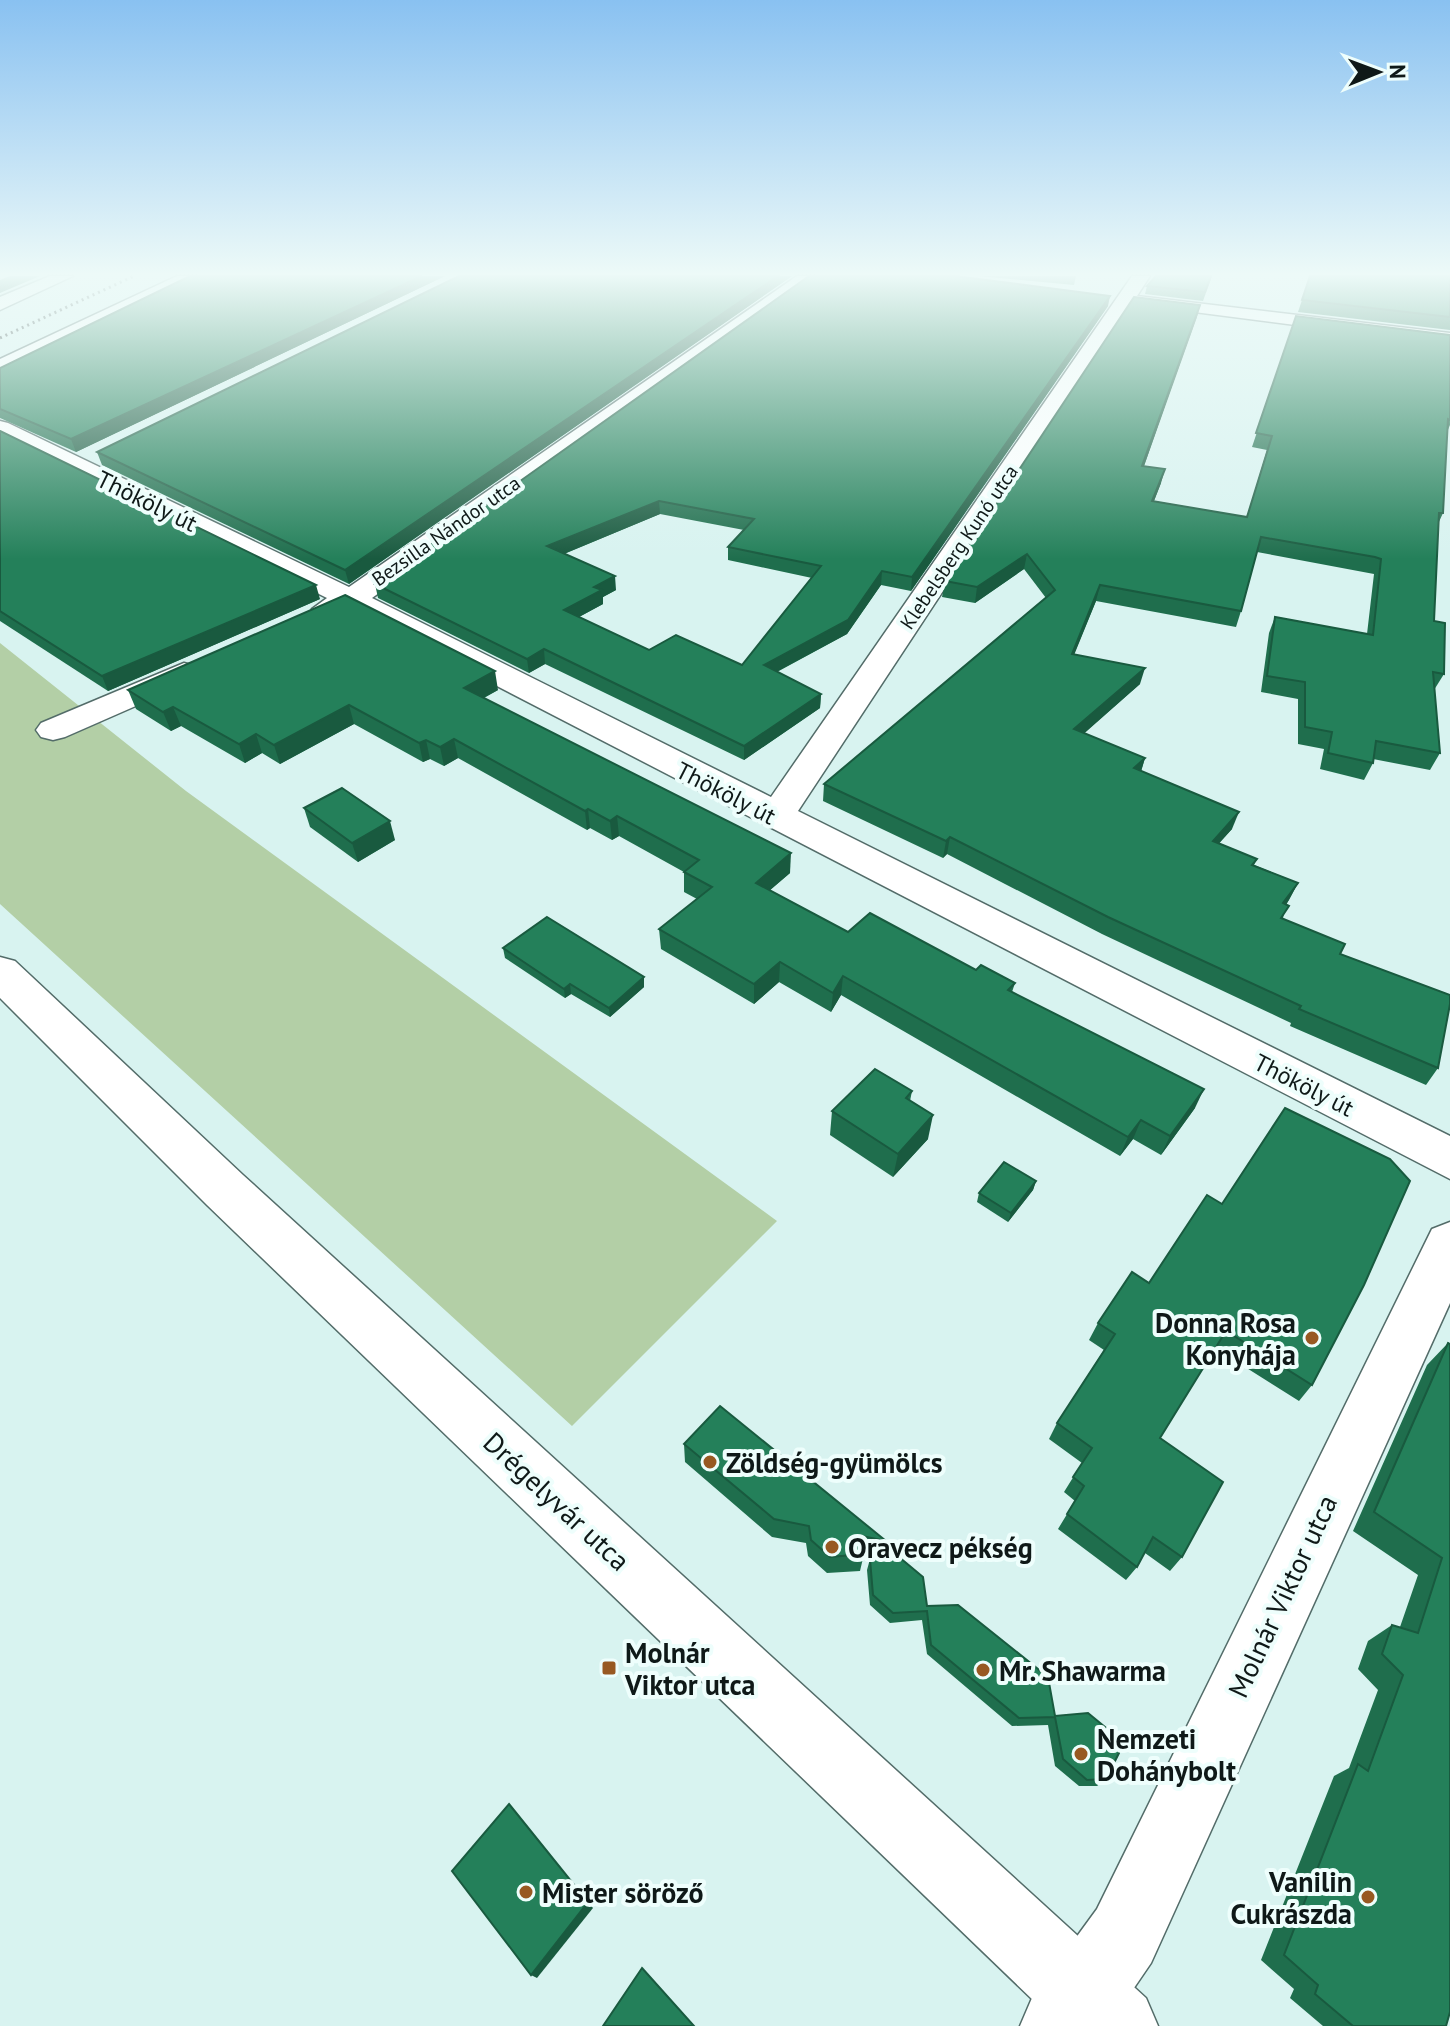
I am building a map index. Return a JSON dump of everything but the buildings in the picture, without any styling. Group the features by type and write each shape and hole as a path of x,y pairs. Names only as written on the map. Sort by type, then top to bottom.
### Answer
{"street":[{"name":"Bezsilla Nándor utca","path":"308,618 351,599 674,371"},
{"name":"Klebelsberg Kunó utca","path":"775,818 1070,371"},
{"name":"Thököly út","path":"0,428 87,459 775,818 1450,1159"},
{"path":"53,730 209,661"},
{"name":"Drégelyvár utca","path":"0,972 1087,2014"},
{"name":"Molnár Viktor utca","path":"1087,2014 1450,1245"}],"green space":[{"path":"0,643 186,791 777,1221 572,1426 0,904"}],"place":[{"name":"Donna Rosa Konyhája","path":"1312,1338"},
{"name":"Zöldség-gyümölcs","path":"710,1462"},
{"name":"Oravecz pékség","path":"832,1547"},
{"name":"Molnár Viktor utca","path":"609,1668"},
{"name":"Mr. Shawarma","path":"983,1670"},
{"name":"Nemzeti Dohánybolt","path":"1081,1754"},
{"name":"Mister söröző","path":"526,1892"},
{"name":"Vanilin Cukrászda","path":"1368,1897"}]}
